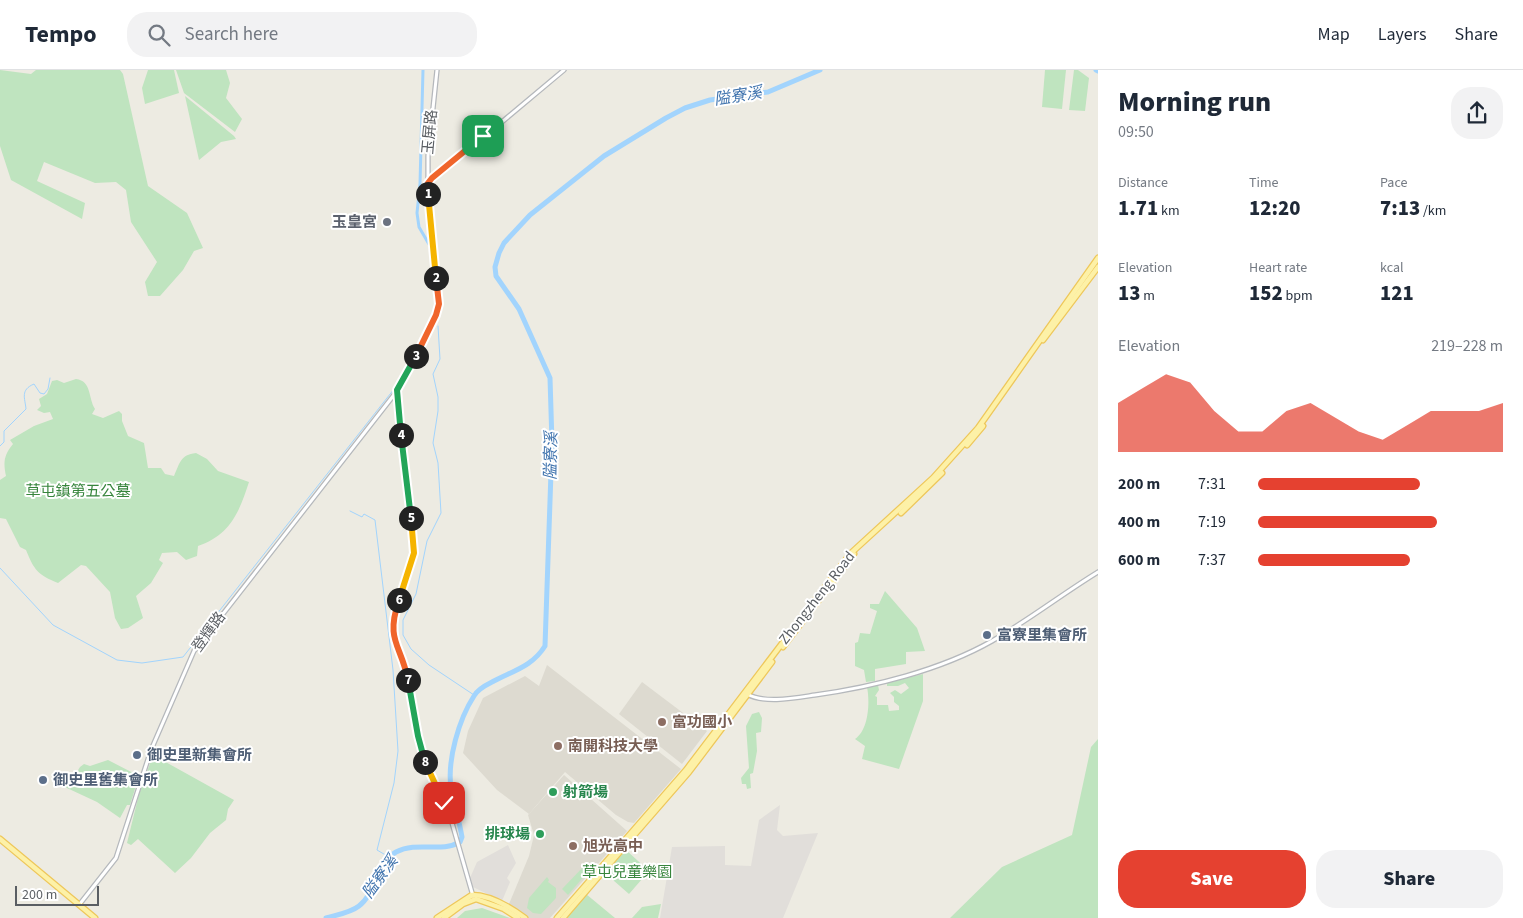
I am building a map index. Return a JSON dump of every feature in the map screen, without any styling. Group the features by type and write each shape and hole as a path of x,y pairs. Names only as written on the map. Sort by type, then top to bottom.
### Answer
{"main road":[{"name":"Zhongzheng Road","path":"557,918 686,770 850,554 933,478 978,428 1098,258"},
{"name":"Zhongzheng Road","path":"563,918 689,772 853,555 911,504 975,437 1098,267"},
{"path":"0,839 94,918"},
{"path":"437,918 473,897 482,896 506,906 525,918"},
{"path":"444,918 473,897"},
{"path":"473,897 504,909 518,918"}],"street":[{"name":"玉屏路","path":"397,390 407,375 436,315 439,304 428,183 428,136 437,70"},
{"path":"428,183 564,70"},
{"path":"397,390 414,553 397,606 394,639 407,674 421,750 436,789 448,810 473,897"},
{"name":"登輝路","path":"79,905 116,858 152,750 192,655 397,390"},
{"path":"747,694 761,699 821,694 866,686 926,668 990,642 1039,613 1098,572"}],"shaded area":[{"name":"南開科技大學","path":"547,665 681,769 634,823 628,822 616,815 565,772 529,814 497,790 463,753 468,731 483,698 525,676 539,686"},
{"name":"富功國小","path":"642,682 707,731 682,764 619,714"},
{"name":"旭光高中","path":"564,775 627,831 550,918 528,918 509,904 529,856 534,835 528,815"},
{"path":"780,805 777,830 783,836 818,833 783,918 660,918 672,847 725,846 725,865 751,866 759,820"},
{"path":"508,845 516,863 507,878 510,882 502,901 471,886 470,878 477,862"}],"green space":[{"path":"0,70 31,74 36,70 120,70 123,74 148,186 187,213 203,248 194,251 183,270 160,296 148,296 145,282 157,262 131,222 126,190 116,182 95,183 44,162 37,181 85,203 82,219 11,180 0,146"},
{"path":"148,70 174,70 179,93 145,104 142,88"},
{"path":"176,70 226,70 230,83 226,98 242,119 235,132 184,93"},
{"path":"1045,70 1066,70 1062,109 1042,107"},
{"path":"1074,70 1078,70 1089,78 1085,111 1069,110"},
{"path":"185,96 236,139 221,142 199,160"},
{"name":"草屯鎮第五公墓","path":"76,379 81,380 87,386 95,409 92,414 103,418 119,411 122,414 122,421 128,436 144,443 148,468 161,468 165,474 174,476 184,458 196,453 207,459 218,471 249,482 232,522 218,536 198,546 197,556 186,560 177,552 162,553 159,560 163,563 151,583 136,596 143,618 128,628 121,629 115,618 110,592 86,566 81,565 58,583 46,577 34,567 26,550 20,547 6,519 0,518 0,480 6,476 5,459 13,444 10,440 34,426 53,419 50,412 44,413 37,410 41,406 39,399 47,394 52,381 57,380 64,383"},
{"path":"885,591 917,628 925,651 906,652 906,664 875,669 875,681 866,682 864,670 855,666 855,643 858,642 860,633 870,634 877,611 870,608 870,604 879,604"},
{"path":"923,674 923,701 899,769 862,759 865,746 855,739 860,735 866,722 868,707 867,687 878,685 879,690 875,696 877,697 877,705 888,705 889,711 899,710 899,706 894,702 894,697 890,693 895,690 901,694 909,688 905,683 898,686 887,686 887,683"},
{"path":"759,712 762,718 761,732 756,733 757,751 753,773 750,774 751,788 747,789 746,784 742,784 741,778 749,768 746,726 752,714"},
{"path":"1098,739 1098,918 950,918 1002,867 1072,835 1091,747"},
{"path":"153,755 234,800 228,809 226,820 210,833 191,858 175,873 138,839 131,845 127,843 139,794"},
{"path":"108,760 139,776 130,805 127,805 120,818 97,802 54,782 59,775 72,780 84,764 90,766"},
{"name":"草屯兒童樂園","path":"626,850 649,871 629,894 605,873"},
{"path":"586,864 593,866 568,895 562,889"},
{"path":"547,877 548,882 556,888 556,898 541,914 533,913 527,908 529,898"},
{"path":"586,894 615,918 565,918"},
{"path":"661,904 658,918 632,918 642,907"},
{"path":"482,908 510,918 457,918 465,911"}],"waterway":[{"path":"423,70 420,184 417,213 419,227 430,246 436,300"},
{"name":"隘寮溪","path":"326,918 347,912 359,906 369,894 380,870 396,852 413,847 445,847 460,842 462,837 450,777 455,740 464,716 479,690 528,664 545,646 552,443 550,378 519,309 496,276 495,267 504,243 530,215 604,156 666,118 685,108 710,100 768,92 820,70"},
{"path":"438,326 440,359 433,374 438,397 438,411 433,443 438,463 441,513 427,541 416,594 403,620 403,635 411,649 429,665 474,695"},
{"path":"0,446 4,442 4,431 26,409 24,395 27,389 34,384 40,393 44,394 48,389 50,378"},
{"path":"0,568 53,625 117,660 142,663 183,657 398,384"},
{"path":"350,511 362,517 364,514 375,520 393,670 398,751 394,783 377,850 389,857"}],"place":[{"name":"玉皇宮","path":"387,222"},
{"name":"富寮里集會所","path":"987,635"},
{"name":"富功國小","path":"662,722"},
{"name":"南開科技大學","path":"558,746"},
{"name":"御史里新集會所","path":"137,755"},
{"name":"御史里舊集會所","path":"43,780"},
{"name":"射箭場","path":"553,792"},
{"name":"排球場","path":"540,834"},
{"name":"旭光高中","path":"573,846"}],"route":[{"path":"444,803 436,789 421,750 407,674 394,639 394,619 397,606 414,553 397,390 407,375 436,315 439,304 428,200 428,183 483,136"}]}
